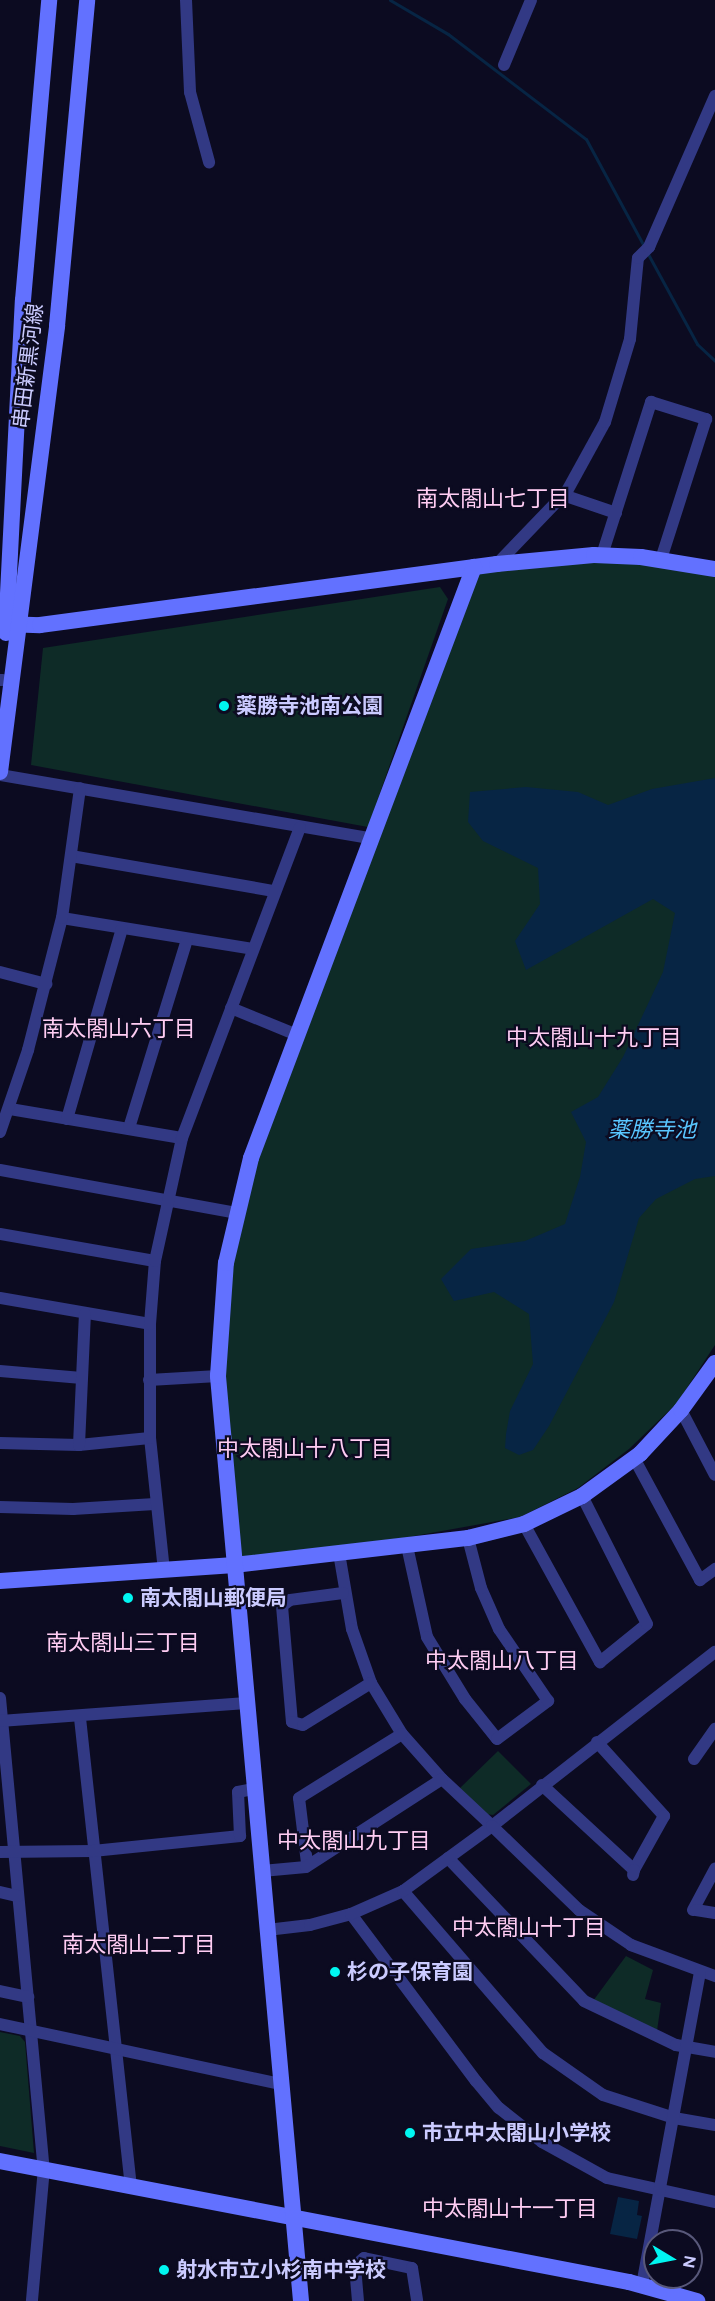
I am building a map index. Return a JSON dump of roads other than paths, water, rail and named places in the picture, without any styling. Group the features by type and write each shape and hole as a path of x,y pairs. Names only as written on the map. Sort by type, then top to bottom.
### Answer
{"street":[{"name":"串田新黒河線","path":"0,774 12,624 23,300 49,0"},
{"name":"串田新黒河線","path":"0,697 57,326 87,0"},
{"path":"186,0 190,92 209,162"},
{"path":"504,65 531,0"},
{"path":"497,564 563,495 605,422 630,339 638,258 649,247 715,96"},
{"path":"602,555 651,402 706,419 661,559"},
{"path":"563,495 616,513"},
{"path":"12,624 40,625 497,564 602,555 661,559 715,569"},
{"path":"301,2301 218,1376 226,1263 236,1213 251,1158 474,567"},
{"path":"0,774 300,828 370,838"},
{"path":"0,1132 10,1109 46,984 62,918 80,788"},
{"path":"164,1570 155,1504 150,1438 150,1324 155,1260 182,1137 274,891 300,828"},
{"path":"71,855 274,891"},
{"path":"62,918 253,949"},
{"path":"67,1119 122,929"},
{"path":"129,1128 187,940"},
{"path":"0,972 46,984"},
{"path":"231,1008 297,1035"},
{"path":"10,1109 182,1137"},
{"path":"0,1170 236,1213"},
{"path":"0,1234 155,1260"},
{"path":"0,1300 150,1324"},
{"path":"79,1445 85,1314"},
{"path":"0,1581 234,1565 468,1538 524,1524 582,1496 634,1458 681,1410 715,1363"},
{"path":"0,1371 82,1378"},
{"path":"149,1380 218,1376"},
{"path":"681,1410 715,1475"},
{"path":"0,1443 79,1445 150,1438"},
{"path":"634,1458 700,1580 715,1569"},
{"path":"524,1524 600,1662 647,1624 582,1496"},
{"path":"0,1507 73,1509 155,1504"},
{"path":"407,1546 427,1637 465,1699 497,1739 548,1701 499,1629 481,1588 468,1538"},
{"path":"339,1553 343,1593 371,1683 402,1734 442,1779 579,1910 631,1945 700,1973 715,1976"},
{"path":"343,1593 290,1600 282,1606 292,1722 303,1725 371,1683"},
{"path":"267,1930 310,1925 351,1914 403,1891 492,1826 715,1652"},
{"path":"0,1698 6,1818 14,1855 44,2168 32,2301"},
{"path":"2,1722 80,1718 246,1703"},
{"path":"80,1718 131,2186"},
{"path":"694,1759 715,1729"},
{"path":"307,1863 299,1798 402,1734"},
{"path":"542,1785 633,1872 664,1816 597,1742"},
{"path":"262,1871 306,1867 307,1863 442,1779"},
{"path":"0,1852 14,1855 93,1851 240,1836 237,1792 254,1789"},
{"path":"448,1858 584,2001 686,2046 715,2052"},
{"path":"715,1869 694,1910 715,1913"},
{"path":"403,1891 543,2053 603,2095 674,2118 715,2125"},
{"path":"0,1892 18,1896"},
{"path":"351,1914 499,2108 542,2142 607,2178 658,2192 715,2202"},
{"path":"642,2285 700,1973"},
{"path":"0,1991 28,1997"},
{"path":"0,2024 280,2084"},
{"path":"0,2161 642,2285 697,2301"},
{"path":"358,2301 355,2266 364,2258 412,2268 417,2301"}],"water":[{"name":"薬勝寺池","path":"715,778 715,1176 695,1179 656,1199 639,1218 614,1302 549,1426 533,1450 519,1455 505,1448 510,1411 533,1364 529,1314 494,1292 454,1301 441,1279 471,1249 525,1241 565,1224 580,1177 586,1142 571,1112 598,1097 623,1057 663,972 675,913 653,899 526,970 515,941 540,904 538,868 483,841 468,822 470,792 526,787 578,792 608,805 652,789"},
{"path":"618,2197 639,2201 637,2215 642,2216 637,2239 610,2234"}],"waterway":[{"path":"390,0 448,34 586,139 645,248"},
{"path":"648,254 697,344 715,361"}],"place":[{"name":"薬勝寺池南公園","path":"224,706"},
{"name":"南太閤山郵便局","path":"128,1598"},
{"name":"杉の子保育園","path":"335,1972"},
{"name":"市立中太閤山小学校","path":"410,2133"},
{"name":"射水市立小杉南中学校","path":"164,2270"}],"district":[{"name":"南太閤山七丁目","path":"493,499"},
{"name":"南太閤山六丁目","path":"119,1029"},
{"name":"中太閤山十九丁目","path":"594,1038"},
{"name":"中太閤山十八丁目","path":"305,1449"},
{"name":"南太閤山三丁目","path":"123,1643"},
{"name":"中太閤山八丁目","path":"502,1661"},
{"name":"中太閤山九丁目","path":"354,1841"},
{"name":"中太閤山十丁目","path":"529,1928"},
{"name":"南太閤山二丁目","path":"139,1945"},
{"name":"中太閤山十一丁目","path":"510,2209"}]}
